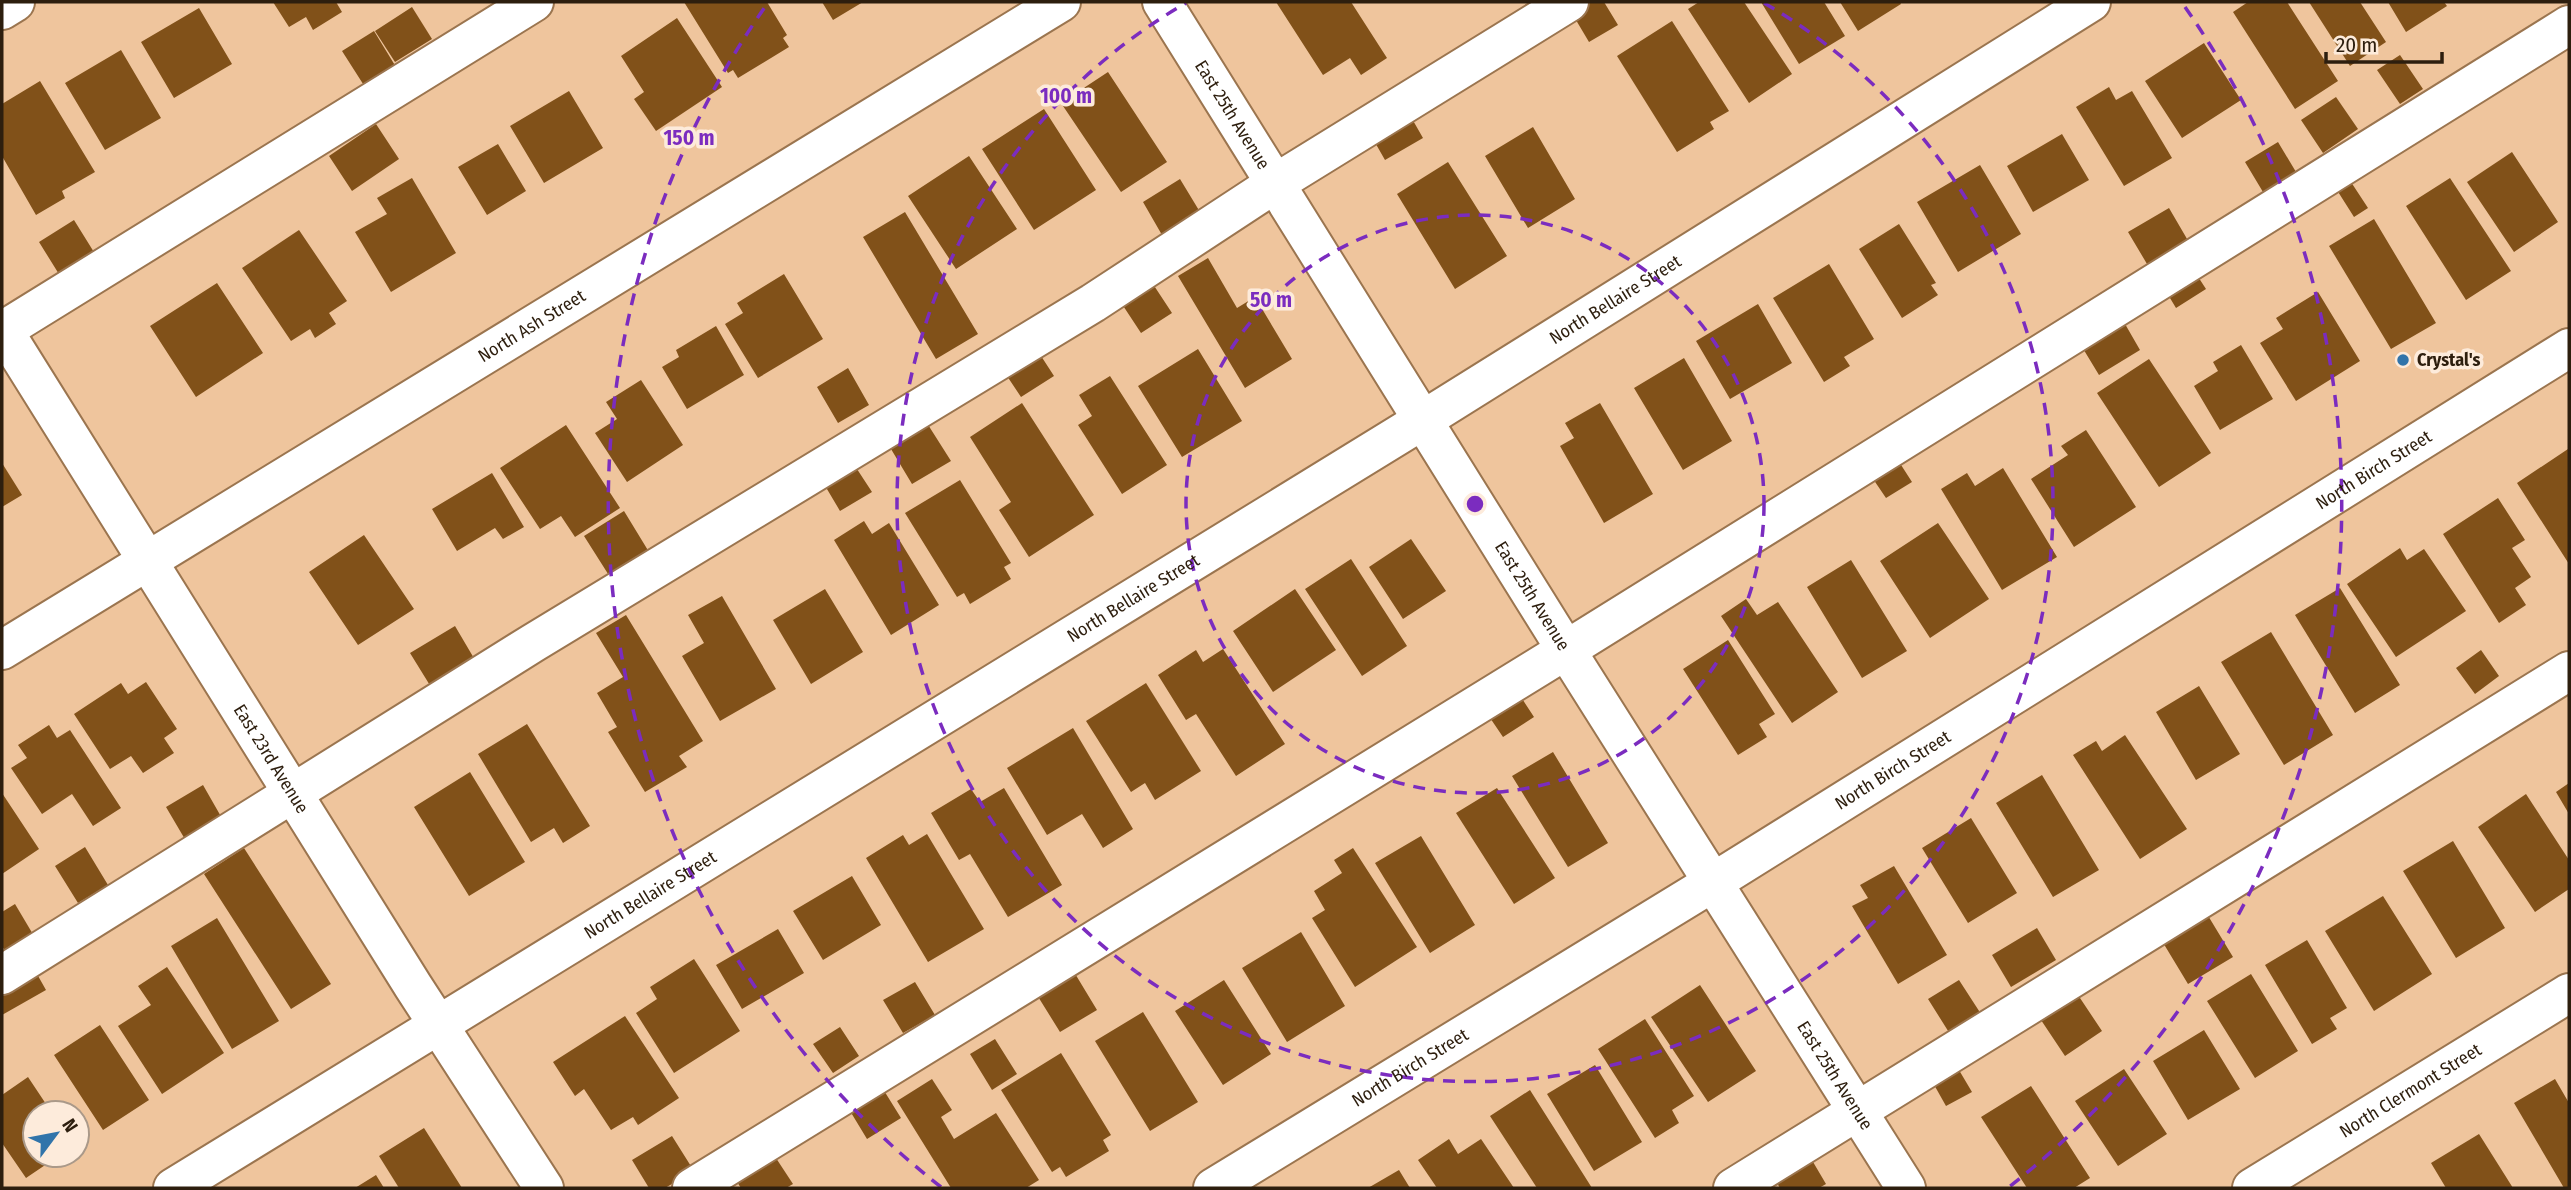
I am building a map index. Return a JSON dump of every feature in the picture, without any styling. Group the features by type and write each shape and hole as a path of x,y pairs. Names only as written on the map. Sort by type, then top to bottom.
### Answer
{"street":[{"path":"2,10 15,2"},
{"path":"2,329 534,2"},
{"name":"North Ash Street","path":"2,650 1060,2"},
{"name":"East 25th Avenue","path":"1161,2 1906,1188"},
{"path":"2,975 533,643 1093,303 1276,183 1569,2"},
{"name":"North Bellaire Street","path":"173,1188 1423,420 2091,2"},
{"path":"692,1188 1566,650 2563,22"},
{"name":"East 23rd Avenue","path":"2,329 438,1025 544,1188"},
{"name":"North Birch Street","path":"1213,1188 1712,883 2569,348"},
{"path":"1733,1188 2569,671"},
{"name":"North Clermont Street","path":"2252,1188 2569,993"}],"building":[{"path":"273,2 336,2 342,12 313,30 306,17 289,27"},
{"path":"684,2 767,2 787,35 783,38 789,47 738,78 733,70 728,73"},
{"path":"822,2 863,2 833,20"},
{"path":"1276,2 1351,2 1387,58 1361,75 1350,58 1323,75"},
{"path":"1583,2 1604,2 1618,25 1589,42 1570,10"},
{"path":"1699,2 1744,2 1792,74 1749,103 1688,9"},
{"path":"1761,2 1824,2 1845,36 1799,64"},
{"path":"1840,2 1900,2 1901,4 1858,31"},
{"path":"2248,2 2287,2 2338,81 2295,109 2233,12"},
{"path":"2309,2 2360,2 2386,42 2350,66"},
{"path":"2388,2 2444,2 2447,6 2406,32"},
{"path":"412,7 432,39 395,62 375,31"},
{"path":"199,8 232,64 174,98 141,42"},
{"path":"677,18 722,87 656,131 634,99 644,92 621,56"},
{"path":"1672,21 1729,111 1710,122 1714,129 1677,152 1617,56"},
{"path":"374,31 396,67 365,87 342,51"},
{"path":"2204,43 2241,100 2182,138 2145,81"},
{"path":"121,50 161,118 105,150 65,83"},
{"path":"2400,55 2423,89 2400,104 2377,70"},
{"path":"1108,72 1167,162 1121,192 1061,103"},
{"path":"40,81 95,172 62,191 65,198 36,215 2,156 2,104"},
{"path":"2109,87 2116,100 2132,91 2172,158 2124,186 2076,107"},
{"path":"569,91 603,148 544,183 510,126"},
{"path":"2336,97 2358,129 2323,153 2301,120"},
{"path":"1044,109 1096,190 1034,230 982,149"},
{"path":"1407,110 1423,138 1385,160 1369,132"},
{"path":"376,124 399,159 352,191 329,156"},
{"path":"1533,127 1575,199 1528,228 1485,156"},
{"path":"2062,134 2089,180 2033,212 2007,166"},
{"path":"2278,142 2299,177 2266,197 2245,162"},
{"path":"498,144 526,191 487,215 458,167"},
{"path":"2512,152 2558,222 2514,252 2467,182"},
{"path":"969,156 1017,229 956,269 908,196"},
{"path":"1448,162 1507,256 1455,289 1397,194"},
{"path":"1980,165 2021,234 1958,272 1917,202"},
{"path":"412,178 456,253 391,292 355,232 387,214 377,198"},
{"path":"2450,178 2511,271 2466,300 2406,206"},
{"path":"1180,179 1200,212 1162,235 1143,202"},
{"path":"2349,179 2368,208 2354,217 2335,187"},
{"path":"2169,208 2190,244 2150,269 2128,232"},
{"path":"905,212 978,334 936,359 863,237"},
{"path":"2374,219 2436,323 2391,349 2329,246"},
{"path":"74,220 97,257 62,279 39,242"},
{"path":"1899,224 1936,283 1931,285 1938,295 1902,318 1859,249"},
{"path":"299,230 347,301 329,313 336,324 315,338 310,329 291,341 242,268"},
{"path":"1208,258 1237,308 1255,297 1292,359 1245,388 1178,276"},
{"path":"1829,264 1874,339 1844,357 1850,366 1824,382 1773,298"},
{"path":"2193,269 2206,289 2176,308 2164,288"},
{"path":"784,274 823,339 758,378 725,324 743,313 737,303"},
{"path":"1147,275 1172,313 1141,333 1116,295"},
{"path":"217,283 263,353 196,397 150,326"},
{"path":"2318,292 2360,361 2296,401 2260,343 2283,329 2276,318"},
{"path":"1758,304 1792,363 1730,399 1696,341"},
{"path":"2121,317 2140,350 2099,375 2079,342"},
{"path":"716,326 744,375 687,409 662,367 679,357 676,350"},
{"path":"1032,342 1054,376 1021,397 999,364"},
{"path":"2241,345 2273,399 2220,430 2194,386 2218,371 2213,362"},
{"path":"1198,349 1242,421 1182,457 1138,386"},
{"path":"1684,358 1732,441 1683,470 1634,388"},
{"path":"2149,359 2211,453 2159,487 2097,393"},
{"path":"848,368 869,405 838,423 817,387"},
{"path":"1110,376 1167,465 1122,494 1078,425 1092,416 1079,395"},
{"path":"641,380 683,445 627,482 595,433 617,419 606,402"},
{"path":"1022,403 1094,515 1029,557 999,510 1011,502 970,437"},
{"path":"1600,403 1653,494 1604,523 1560,446 1574,438 1565,423"},
{"path":"925,420 951,461 912,484 888,444"},
{"path":"566,425 620,508 575,537 561,516 540,529 500,468"},
{"path":"2086,430 2136,507 2074,547 2031,479 2068,455 2061,446"},
{"path":"2568,449 2569,451 2569,564 2517,483"},
{"path":"1894,454 1912,482 1886,498 1867,470"},
{"path":"2,463 22,495 2,507"},
{"path":"855,466 872,492 840,511 824,484"},
{"path":"2003,468 2057,557 2002,590 1941,489 1967,473 1975,486"},
{"path":"492,473 524,527 503,539 495,528 457,551 432,509"},
{"path":"960,480 1011,563 1004,567 1011,579 970,604 964,593 957,597 905,513"},
{"path":"2498,498 2525,540 2512,548 2531,577 2515,588 2526,605 2499,623 2443,534"},
{"path":"624,511 649,552 610,577 584,536"},
{"path":"864,521 872,534 889,523 939,605 891,635 834,540"},
{"path":"1938,523 1989,599 1930,638 1880,561"},
{"path":"364,535 414,609 358,645 309,572"},
{"path":"1411,539 1446,591 1403,619 1369,567"},
{"path":"2400,548 2407,560 2424,549 2466,611 2396,657 2347,584"},
{"path":"1351,559 1407,646 1362,676 1305,589"},
{"path":"1851,560 1907,651 1862,678 1807,587"},
{"path":"2340,588 2400,685 2355,713 2295,615"},
{"path":"825,589 863,652 811,684 773,620"},
{"path":"1295,589 1336,650 1273,692 1233,631"},
{"path":"722,596 776,689 720,721 682,656 704,643 688,615"},
{"path":"1746,599 1757,615 1778,602 1838,692 1792,723 1721,616"},
{"path":"626,615 703,741 679,756 687,767 645,792 608,732 617,727 597,693 623,677 596,633"},
{"path":"455,626 475,660 431,687 410,653"},
{"path":"2271,632 2333,735 2284,765 2221,662"},
{"path":"1728,640 1775,714 1759,724 1767,737 1738,755 1683,669"},
{"path":"1223,649 1285,744 1236,776 1196,714 1186,720 1158,675 1196,650 1203,662"},
{"path":"2481,650 2499,676 2475,694 2456,668"},
{"path":"146,682 177,729 164,738 174,753 143,773 131,756 110,769 74,714 121,683 128,694"},
{"path":"1146,683 1201,771 1155,800 1145,783 1131,792 1086,721"},
{"path":"2199,686 2240,754 2196,780 2156,712"},
{"path":"1515,688 1534,717 1503,737 1484,709"},
{"path":"527,724 590,826 563,843 554,828 531,842 478,754"},
{"path":"49,725 57,738 70,730 121,808 93,826 72,794 42,814 11,768 27,758 18,745"},
{"path":"1073,728 1133,829 1103,848 1082,814 1047,835 1007,768"},
{"path":"2125,735 2187,829 2140,859 2073,755 2096,741 2102,751"},
{"path":"1553,752 1608,843 1568,867 1512,776"},
{"path":"470,772 525,862 469,896 414,807"},
{"path":"2042,775 2099,870 2053,897 1996,803"},
{"path":"2569,783 2569,814 2556,792"},
{"path":"203,785 223,820 186,841 166,807"},
{"path":"1004,788 1062,885 1008,917 970,854 959,860 931,813 971,789 980,802"},
{"path":"1497,788 1555,878 1514,904 1456,813"},
{"path":"2,793 39,849 2,874"},
{"path":"2526,794 2569,860 2569,889 2535,912 2478,827"},
{"path":"1971,818 2017,893 1968,923 1922,848"},
{"path":"927,834 984,929 928,962 866,858 903,835 909,845"},
{"path":"1421,836 1475,925 1430,953 1375,863"},
{"path":"2453,841 2505,928 2456,958 2403,871"},
{"path":"85,847 108,885 78,903 55,866"},
{"path":"244,848 331,984 291,1009 204,874"},
{"path":"1353,848 1417,947 1355,987 1312,918 1325,910 1314,891 1342,873 1334,860"},
{"path":"1894,866 1947,955 1898,984 1852,906 1868,898 1860,885"},
{"path":"852,876 881,925 823,960 793,911"},
{"path":"2383,896 2432,974 2374,1011 2325,931"},
{"path":"15,904 34,936 6,953 2,946 2,912"},
{"path":"2207,914 2233,957 2188,984 2162,941"},
{"path":"217,918 279,1021 232,1049 171,946"},
{"path":"2037,928 2056,960 2011,987 1992,955"},
{"path":"778,929 804,973 742,1009 716,965"},
{"path":"1301,932 1345,1006 1287,1042 1242,968"},
{"path":"2307,940 2347,1008 2330,1018 2337,1029 2312,1044 2265,965"},
{"path":"694,959 740,1031 674,1073 636,1013 657,999 650,987"},
{"path":"33,967 46,990 2,1015 2,984"},
{"path":"167,967 224,1053 162,1094 118,1026 151,1005 138,986"},
{"path":"1074,972 1097,1010 1060,1032 1037,995"},
{"path":"2251,974 2298,1051 2255,1078 2207,1001"},
{"path":"1224,980 1271,1054 1223,1085 1175,1011"},
{"path":"1959,980 1981,1014 1950,1034 1928,999"},
{"path":"915,982 935,1015 903,1033 883,1000"},
{"path":"1700,985 1756,1071 1708,1102 1651,1017"},
{"path":"2076,992 2102,1031 2065,1056 2039,1017"},
{"path":"1143,1012 1198,1102 1150,1131 1095,1041"},
{"path":"625,1016 679,1098 638,1125 633,1117 611,1130 584,1089 575,1096 553,1062"},
{"path":"1645,1019 1694,1096 1672,1110 1679,1123 1655,1138 1598,1049"},
{"path":"100,1025 149,1100 103,1130 91,1112 91,1099 83,1099 54,1055"},
{"path":"840,1027 859,1056 833,1073 813,1044"},
{"path":"2204,1030 2240,1089 2188,1120 2153,1061"},
{"path":"995,1039 1017,1074 992,1090 970,1054"},
{"path":"1061,1053 1111,1135 1103,1140 1109,1151 1066,1177 1060,1167 1052,1172 1001,1090"},
{"path":"1953,1060 1972,1092 1946,1106 1928,1074"},
{"path":"1595,1065 1642,1142 1594,1171 1547,1094"},
{"path":"2124,1069 2167,1134 2118,1166 2075,1101"},
{"path":"28,1077 43,1099 21,1099 21,1169 39,1169 26,1178 2,1143 2,1095"},
{"path":"932,1079 952,1110 941,1117 954,1139 996,1113 1039,1180 1026,1188 951,1188 897,1101"},
{"path":"2555,1079 2569,1103 2569,1188 2564,1188 2514,1103"},
{"path":"878,1081 901,1118 867,1139 844,1101"},
{"path":"2031,1086 2090,1178 2074,1188 2027,1188 1981,1117"},
{"path":"1530,1090 1592,1188 1537,1188 1490,1116"},
{"path":"424,1128 462,1188 399,1188 379,1156"},
{"path":"2479,1134 2513,1188 2446,1188 2431,1163"},
{"path":"672,1136 694,1171 665,1188 649,1188 632,1160"},
{"path":"1449,1139 1458,1154 1481,1139 1514,1188 1437,1188 1418,1160"},
{"path":"1806,1150 1826,1184 1819,1188 1780,1188 1770,1172"},
{"path":"772,1152 793,1184 786,1188 741,1188 733,1176"},
{"path":"1399,1170 1410,1188 1368,1188"},
{"path":"376,1175 384,1188 355,1188"}],"place":[{"name":"Crystal's","path":"2403,360"}]}
